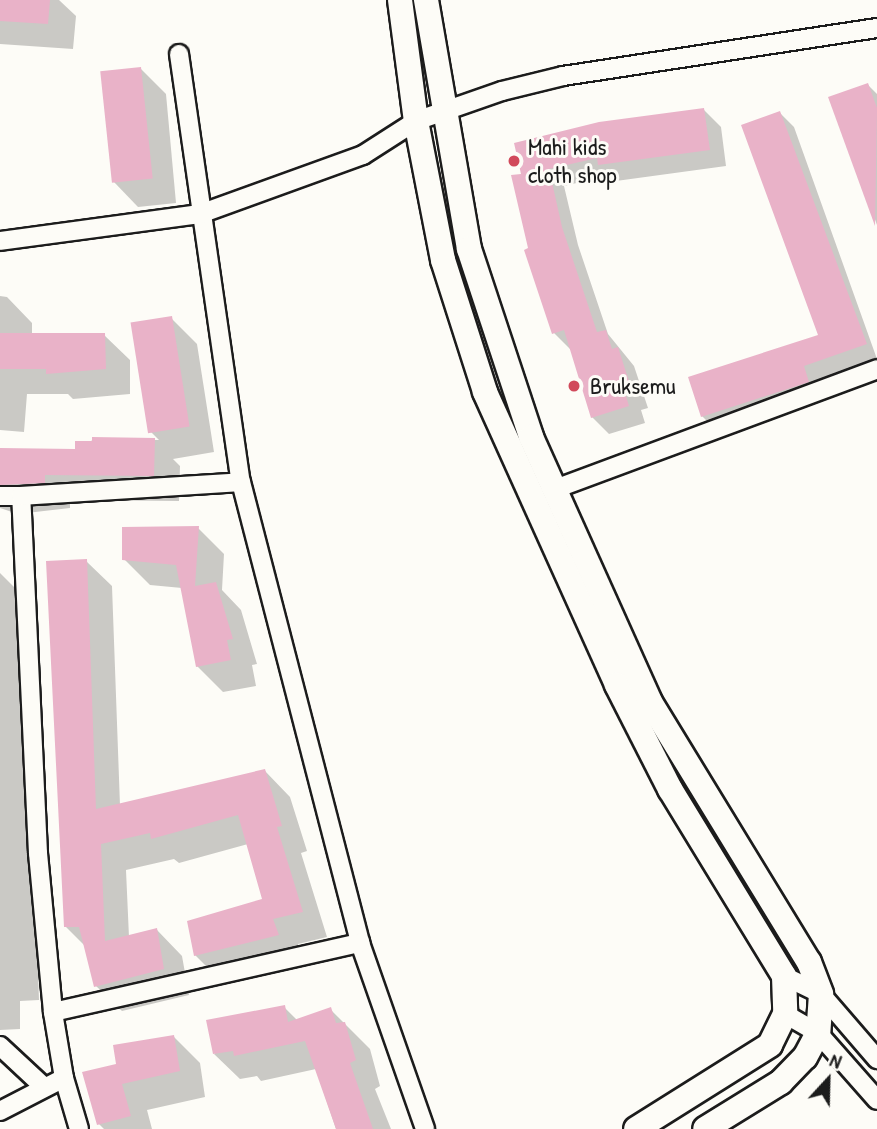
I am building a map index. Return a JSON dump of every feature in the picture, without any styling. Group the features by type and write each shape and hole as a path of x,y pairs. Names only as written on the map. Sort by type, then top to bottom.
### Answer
{"main road":[{"path":"401,0 416,121 443,260 491,404 623,696 670,789 784,976 785,1014 770,1045 636,1129"},
{"path":"426,0 469,249 485,307 555,489 650,702 809,962 821,994 818,1033 806,1057 781,1082 705,1129"}],"street":[{"path":"0,241 200,214 363,155 416,121 563,76 877,28"},
{"path":"179,54 200,214 241,482 360,943 425,1129"},
{"path":"555,489 877,369"},
{"path":"0,496 241,482"},
{"path":"21,496 38,853 53,1012 64,1078 79,1129"},
{"path":"53,1012 360,943"},
{"path":"784,976 821,994 877,1059"},
{"path":"785,1014 818,1033 877,1100"},
{"path":"0,1046 44,1087"},
{"path":"0,1111 64,1078"}],"building":[{"path":"0,0 50,0 48,24 0,21"},
{"path":"141,67 153,178 112,183 100,71"},
{"path":"868,83 877,108 875,226 828,97"},
{"path":"704,108 710,150 598,165 597,158 549,169 562,227 597,332 606,330 612,349 618,347 632,391 625,393 629,406 591,418 564,330 552,334 524,250 528,248 511,175 521,174 514,143 599,122"},
{"path":"780,111 867,344 804,366 809,382 701,417 688,377 818,335 741,125"},
{"path":"172,316 190,427 148,433 131,323"},
{"path":"0,333 105,333 106,369 46,374 46,369 0,369"},
{"path":"92,437 155,438 154,476 45,475 45,483 0,485 0,448 75,449 75,441 92,441"},
{"path":"199,526 195,586 216,582 233,639 227,640 231,660 196,667 176,565 122,560 122,527"},
{"path":"87,559 96,809 265,769 282,826 277,827 303,912 273,919 279,935 194,956 187,921 262,899 238,815 151,839 150,833 101,844 105,941 157,928 164,969 94,987 79,927 64,927 46,561"},
{"path":"285,1005 288,1022 331,1007 336,1023 345,1022 356,1060 350,1063 373,1129 336,1129 305,1041 234,1056 233,1051 213,1054 206,1020"},
{"path":"174,1035 180,1071 122,1084 131,1116 97,1125 82,1072 116,1064 113,1045"}],"place":[{"name":"Mahi kids cloth shop","path":"514,161"},
{"name":"Bruksemu","path":"574,386"}]}
